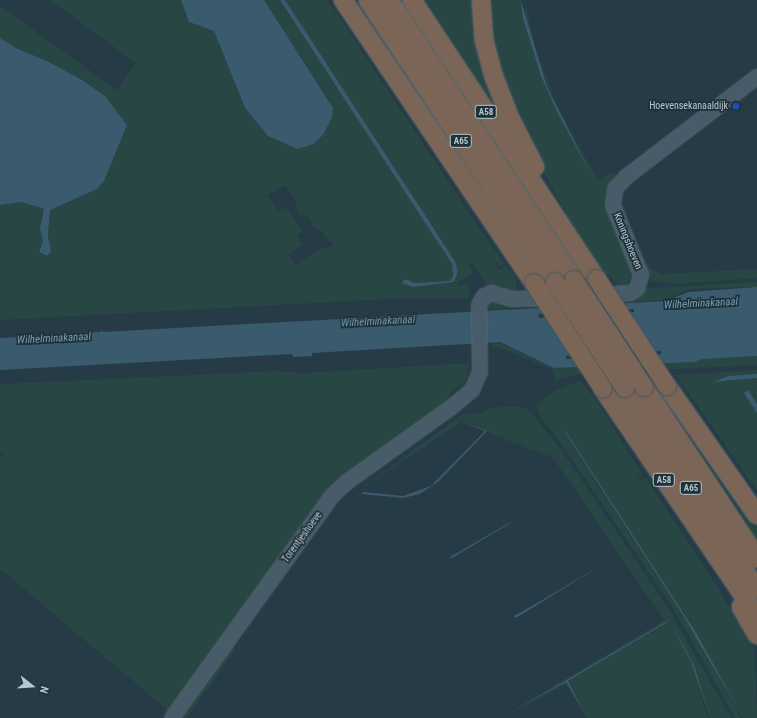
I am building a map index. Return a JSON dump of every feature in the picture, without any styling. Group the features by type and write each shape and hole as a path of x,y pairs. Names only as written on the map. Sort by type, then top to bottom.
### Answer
{"highway":[{"name":"A58","path":"343,0 757,616"},
{"name":"A65","path":"368,0 757,589"},
{"name":"A65","path":"389,0 757,558"},
{"name":"A58","path":"412,0 667,386 757,515"},
{"name":"A58","path":"481,0 484,40 494,77 516,132 550,192 560,224"},
{"name":"A58","path":"725,570 737,600 757,635"}],"street":[{"name":"Koningshoeven","path":"470,392 480,372 481,344 479,312 482,298 491,293 527,299 622,294 637,290 641,275 613,205 615,189 626,177 757,76"},
{"name":"Torentjeshoeve","path":"172,718 333,495 351,478 470,392"}],"green space":[{"path":"50,0 181,0 189,22 214,31 245,108 268,136 333,108 264,0 280,0 317,50 285,0 328,0 472,217 470,219 473,219 505,264 501,267 497,262 495,264 499,270 506,265 516,279 516,292 487,285 473,263 469,266 474,272 464,280 459,280 456,285 469,284 469,298 408,298 0,320 0,205 22,202 44,209 41,217 43,241 39,252 45,256 50,245 48,236 50,210 96,189 104,181 127,125 105,96 49,62 16,48 0,38 0,6 117,90 136,63","holes":["354,106 455,261 458,272 454,282 414,287 403,283 405,280 415,283 450,281 453,268 447,254 367,133","284,185 294,197 299,213 309,217 313,227 320,230 333,246 317,250 297,265 289,255 303,244 297,236 303,231 286,207 278,212 268,195"]},
{"path":"352,0 356,0 543,282 539,283"},
{"path":"400,0 405,0 589,279 585,279"},
{"path":"422,0 478,0 518,144"},
{"path":"486,0 521,0 523,19 535,58 549,95 596,180 547,87 526,20 525,0 535,47 555,100 598,180 614,172 616,175 607,186 605,200 632,269 631,279 624,286 617,287 611,276 608,275 610,279 600,266 569,219 528,143 495,61"},
{"path":"640,253 650,268 662,274 757,269 757,278 679,284 653,281 649,280"},
{"path":"757,282 757,287 688,289 665,300 482,310 487,301 508,303 651,288"},
{"path":"492,343 500,343 554,368 695,362 702,359 757,356 757,365 579,374 555,380 553,370 499,347 484,347 492,346"},
{"path":"470,363 465,381 449,394 448,404 345,474 318,501 169,711 0,569 0,458 3,455 0,452 0,384 277,371 302,373"},
{"path":"757,370 757,491 676,375"},
{"path":"672,375 581,381 598,403 643,475 640,477 638,474 636,475 640,481 645,477 718,588 754,647 750,651 755,648 757,718 743,718 697,634 568,435 564,433 708,655 741,718 735,718 675,611 563,446 542,419 536,405 556,390 579,381"},
{"path":"656,386 659,386 757,524 757,540 740,510"},
{"path":"512,406 522,407 530,411 564,454 671,613 731,718 710,718 691,661 708,718 587,718 568,681 668,623 667,621 499,718 664,620 553,458 460,423 355,493 463,414 481,414 489,408","holes":["458,419 554,456 458,422"]},
{"path":"234,642 234,652 187,718 182,718"},
{"path":"566,682 585,718 566,684 504,718"}],"water":[{"path":"181,0 264,0 333,108 332,117 323,135 313,144 298,149 268,136 245,108 214,31 189,22"},
{"path":"280,0 285,0 455,261 458,272 454,282 413,287 402,283 405,279 415,283 450,281 453,275 452,264"},
{"path":"521,0 547,87 595,181 557,112 541,76 523,19"},
{"path":"0,38 16,48 49,62 82,80 105,96 127,125 104,181 97,189 50,210 48,236 51,251 47,256 39,252 43,241 40,229 44,209 22,202 0,205"},
{"name":"Wilhelminakanaal","path":"757,287 757,356 702,359 695,362 554,368 500,342 312,353 312,356 293,357 292,354 0,370 0,338 100,332 102,330 103,332 665,301 689,292","holes":["634,309 634,312 539,318 538,314","661,351 661,354 566,359 566,356"]},
{"path":"757,374 757,378 713,382 728,376"},
{"path":"748,390 757,404 757,413 744,393"},
{"path":"457,419 554,456 487,431 439,481 420,494 403,498 362,494 363,492 403,496 431,486 485,431"},
{"path":"564,431 697,634 743,718 684,617"},
{"path":"511,523 450,559 450,557"},
{"path":"608,561 516,618 514,616 544,599"},
{"path":"667,621 668,622 568,681 587,718 566,682 501,718"},
{"path":"674,630 695,668 710,718 691,662"}],"place":[{"name":"Hoevensekanaaldijk","path":"736,106"}]}
